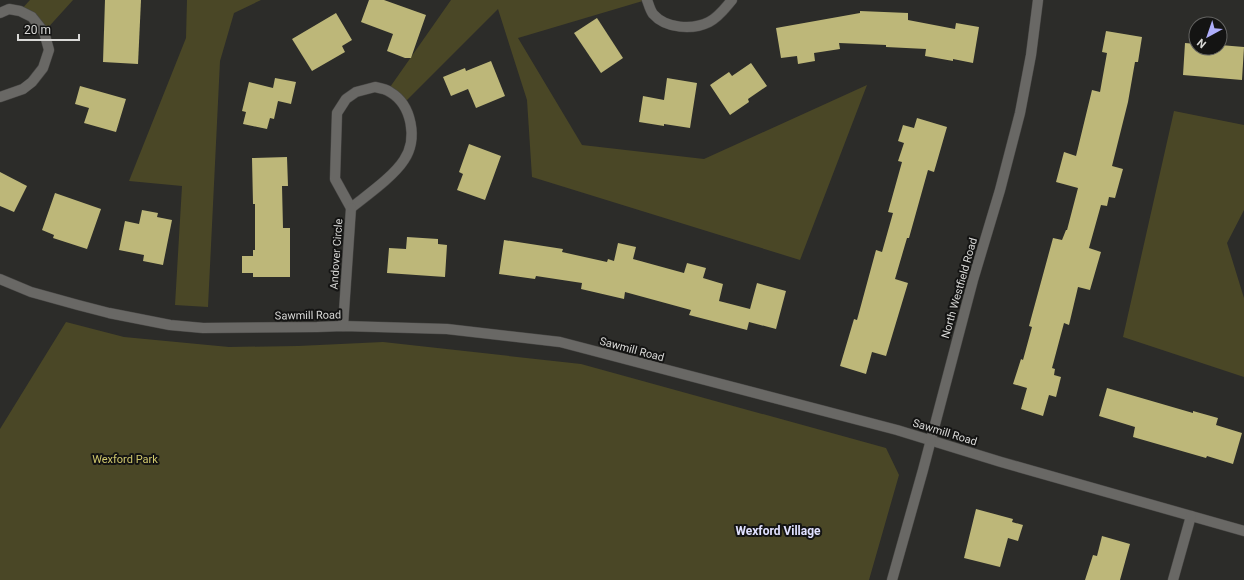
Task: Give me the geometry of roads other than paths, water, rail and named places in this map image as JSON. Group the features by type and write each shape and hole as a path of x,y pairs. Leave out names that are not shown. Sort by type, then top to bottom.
{"street":[{"path":"647,0 652,13 658,18 670,26 683,27 696,26 709,22 719,15 732,0"},
{"name":"North Westfield Road","path":"892,580 1020,113 1031,55 1038,0"},
{"path":"0,13 9,10 20,11 32,17 44,32 49,50 43,68 32,82 22,89 0,97"},
{"name":"Andover Circle","path":"343,326 351,208 340,190 335,178 337,113 346,99 356,92 375,87 388,90 394,94 409,114 412,133 408,151 404,160 394,171 351,208"},
{"name":"Sawmill Road","path":"0,279 31,292 78,305 109,313 170,325 203,328 343,326 447,329 560,342 897,430 1000,462 1244,531"},
{"path":"1173,580 1191,516"}],"district":[{"name":"Wexford Village","path":"778,531"}],"park label":[{"name":"Wexford Park","path":"125,459"}]}
